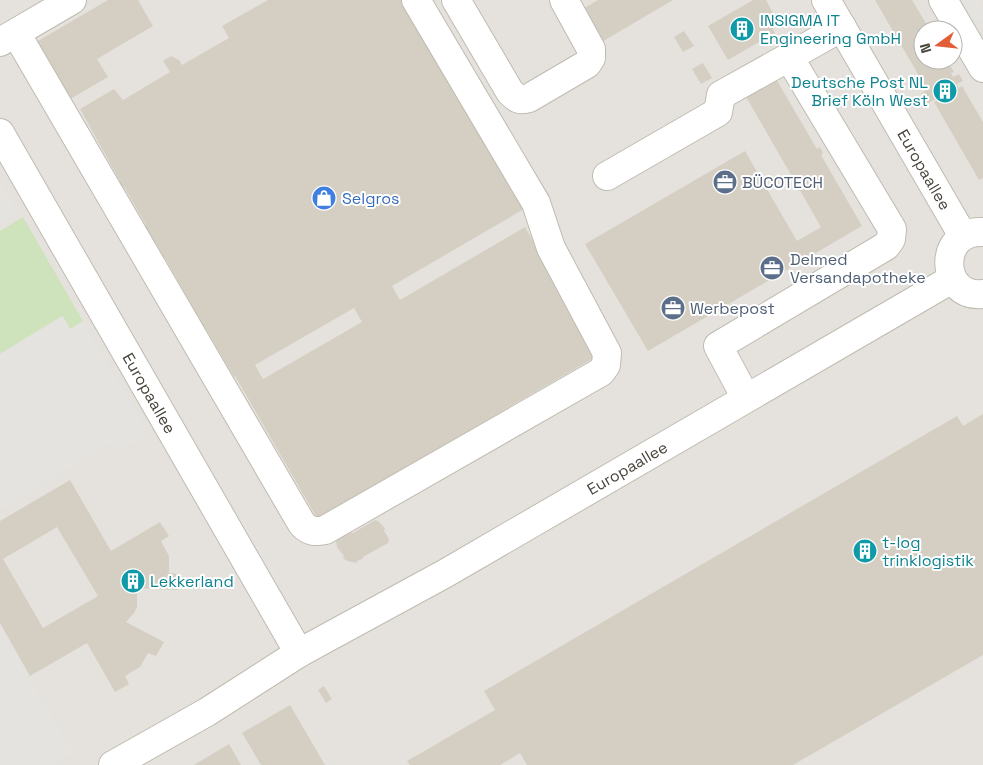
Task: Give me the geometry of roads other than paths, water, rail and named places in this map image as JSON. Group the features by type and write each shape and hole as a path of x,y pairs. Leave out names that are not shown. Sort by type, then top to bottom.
{"street":[{"path":"72,0 8,37 302,524 308,530 316,532 325,530 601,372 606,364 607,353 551,248 536,203 416,0"},
{"path":"456,0 510,92 516,98 522,100 529,98 587,64 591,58 592,49 564,0"},
{"name":"Europaallee","path":"113,765 207,712 299,653 446,573 952,279 948,267 949,256 955,243 973,234 826,0"},
{"path":"943,0 983,68"},
{"path":"607,176 718,112 721,95 842,27"},
{"path":"746,398 718,346 886,246 890,239 892,228 789,57"},
{"name":"Europaallee","path":"0,133 299,653"},
{"path":"952,279 959,287 970,293 983,294"}],"place":[{"name":"INSIGMA IT Engineering GmbH","path":"742,29"},
{"name":"Deutsche Post NL Brief Köln West","path":"945,91"},
{"name":"BÜCOTECH","path":"725,182"},
{"name":"Selgros","path":"324,198"},
{"name":"Delmed Versandapotheke","path":"772,268"},
{"name":"Werbepost","path":"673,308"},
{"name":"t-log trinklogistik","path":"865,551"},
{"name":"Lekkerland","path":"133,581"}]}
